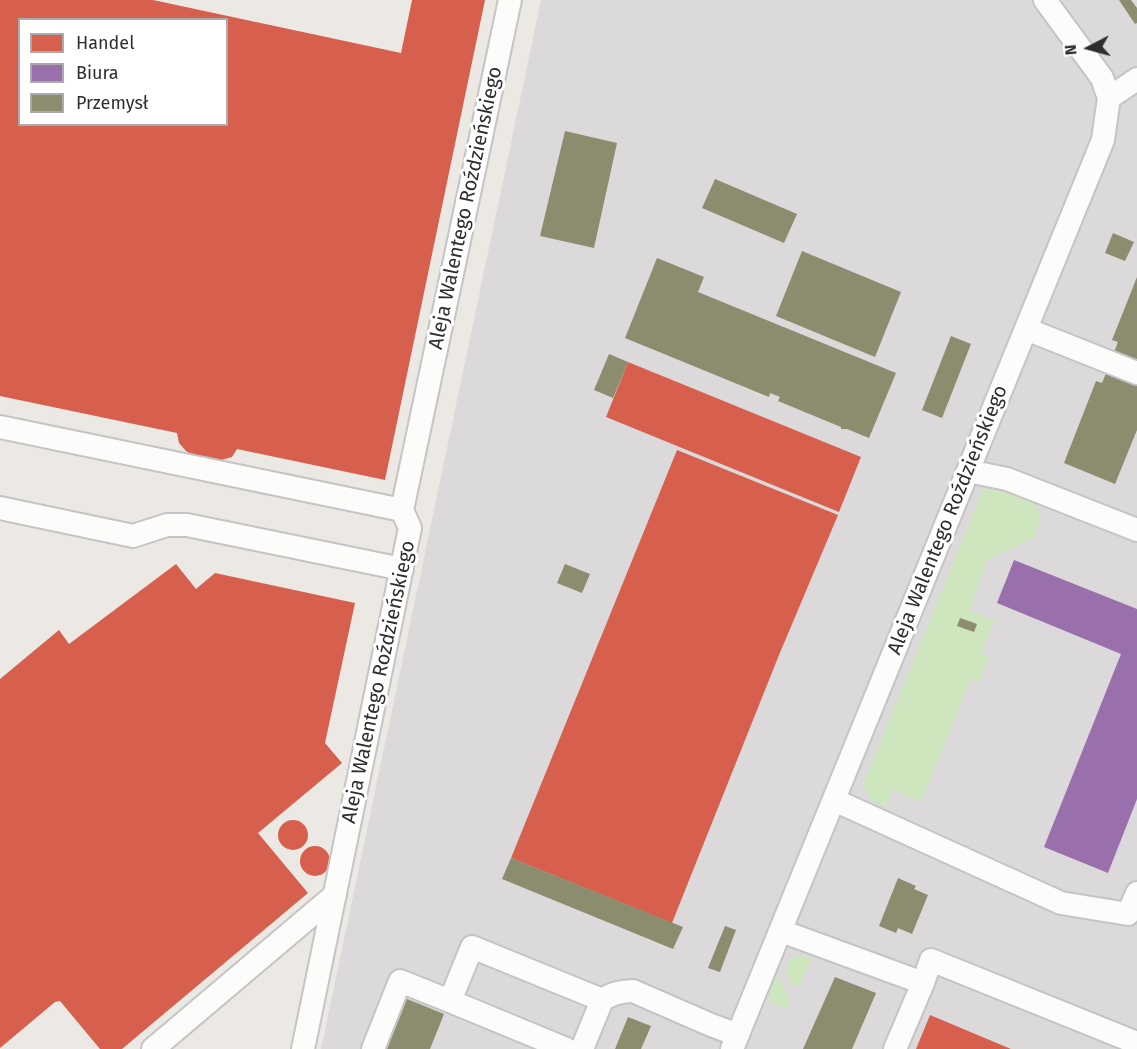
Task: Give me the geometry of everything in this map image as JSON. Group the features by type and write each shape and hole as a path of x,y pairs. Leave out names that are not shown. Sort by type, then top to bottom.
{"street":[{"name":"Aleja Walentego Roździeńskiego","path":"303,1049 410,528 402,510 510,0"},
{"path":"1045,0 1102,78 1109,98 1137,79"},
{"name":"Aleja Walentego Roździeńskiego","path":"735,1042 1103,140 1109,98"},
{"path":"1026,328 1137,373"},
{"path":"0,427 402,510"},
{"path":"968,471 1007,479 1137,530"},
{"path":"0,508 133,536 167,525 187,525 402,569"},
{"path":"834,800 1061,903 1128,914 1137,893"},
{"path":"153,1049 335,895"},
{"path":"781,931 923,983"},
{"path":"450,1001 472,947 602,1000"},
{"path":"895,1049 931,960 1137,1043"},
{"path":"373,1049 400,981 566,1049"},
{"path":"582,1049 602,1000 623,991 633,991 711,1025 735,1042"}],"shaded area":[{"path":"541,0 1137,0 1137,1049 321,1049"}],"green space":[{"path":"983,489 1002,489 1035,502 1041,517 1033,538 987,560 969,611 995,620 981,653 989,657 979,682 971,679 921,802 893,790 886,807 870,799 863,785"},
{"path":"797,956 812,958 799,987 791,984 786,972 790,959"},
{"path":"777,974 790,1000 788,1008 771,1003 769,996"}],"building: Handel":[{"path":"0,0 153,0 401,53 412,0 485,0 385,480 237,449 232,457 218,461 197,458 179,443 177,433 0,396"},
{"path":"628,362 861,457 839,512 606,417"},
{"path":"677,450 838,515 779,655 672,923 511,858"},
{"path":"176,564 196,589 215,573 355,603 325,743 342,763 258,833 308,893 122,1049 100,1049 60,1001 55,1002 0,1048 0,679 59,630 69,644"},
{"path":"293,820 304,824 308,835 304,846 293,850 282,846 278,835 282,824"},
{"path":"315,846 326,850 330,861 326,872 315,876 304,872 300,861 304,850"},
{"path":"930,1015 1011,1049 916,1049"}],"building: Biura":[{"path":"1014,560 1137,609 1137,799 1108,873 1044,847 1121,654 997,603"}],"building: Przemysł":[{"path":"1119,0 1131,0 1137,8 1137,23 1135,24"},
{"path":"565,131 617,143 594,248 540,236"},
{"path":"715,179 797,214 784,243 702,208"},
{"path":"1113,233 1134,242 1125,261 1105,253"},
{"path":"802,251 901,292 875,357 776,316"},
{"path":"657,258 704,277 698,292 896,373 869,438 847,429 841,429 841,427 778,401 780,397 770,393 769,397 625,338"},
{"path":"1137,277 1137,430 1115,484 1064,463 1096,381 1102,383 1107,371 1118,342 1112,340"},
{"path":"951,336 971,344 942,418 922,410"},
{"path":"609,354 628,362 613,398 594,390"},
{"path":"565,564 590,574 582,593 557,583"},
{"path":"960,618 977,624 974,632 957,626"},
{"path":"511,858 683,927 673,949 502,879"},
{"path":"898,878 916,886 914,889 928,895 912,934 898,928 896,933 879,926"},
{"path":"725,926 736,930 720,972 708,968"},
{"path":"835,977 876,993 852,1049 803,1049"},
{"path":"407,999 444,1014 430,1049 387,1049"},
{"path":"628,1017 651,1026 641,1049 615,1049"}]}
